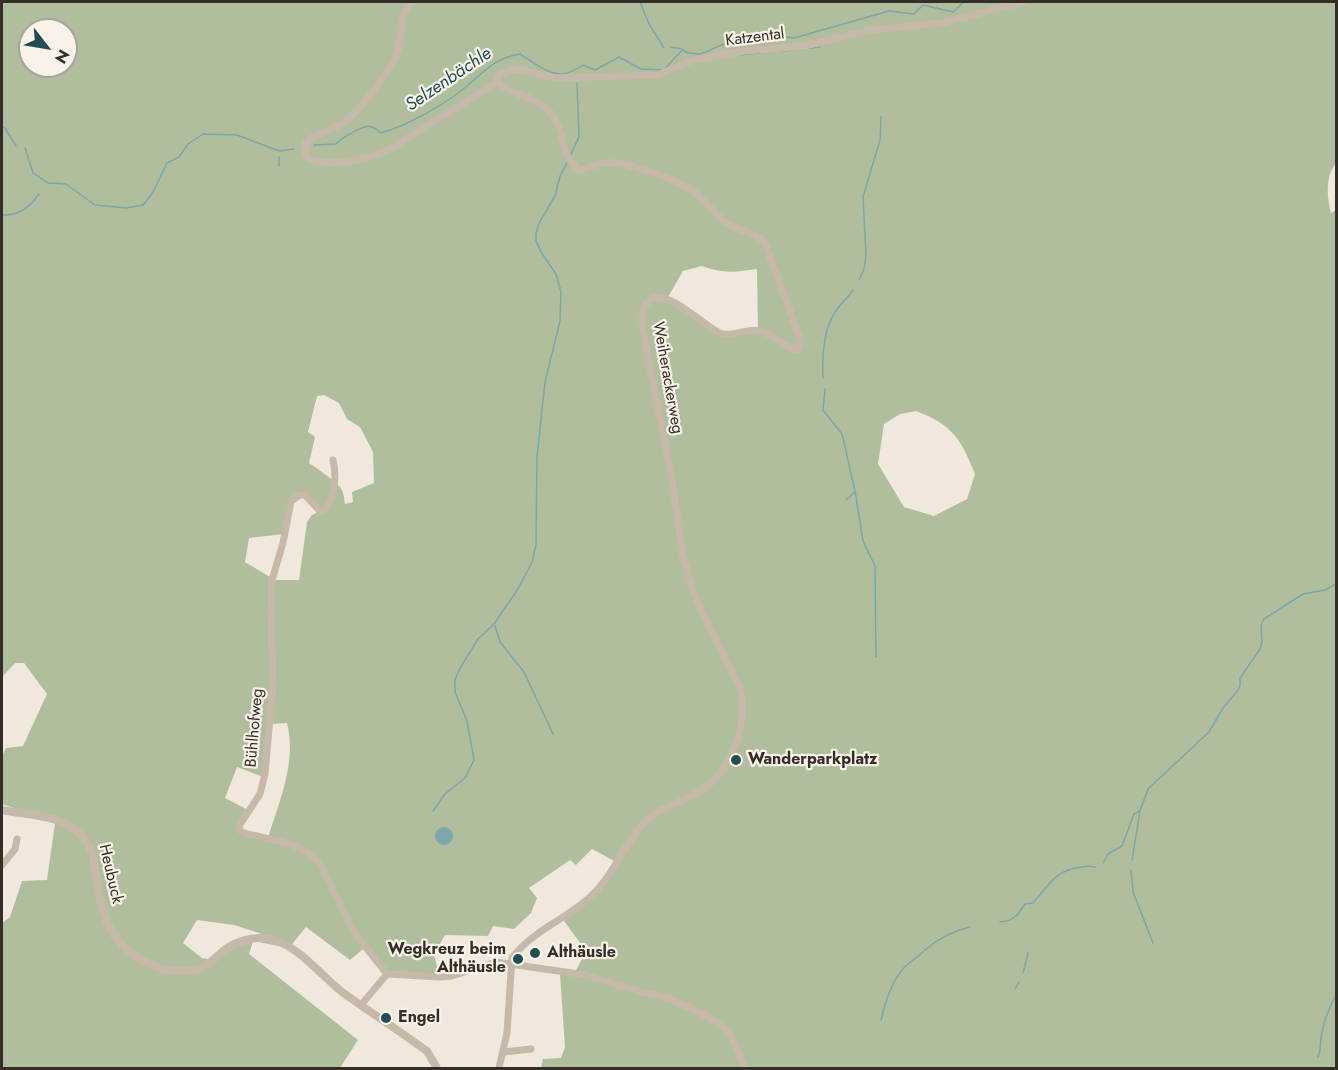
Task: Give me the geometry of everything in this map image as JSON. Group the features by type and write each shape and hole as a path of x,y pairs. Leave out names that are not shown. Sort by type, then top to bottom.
{"street":[{"path":"412,2 403,11 401,41 389,69 357,111 344,123 308,141 304,146 307,157 312,161 327,163 378,154 497,82"},
{"name":"Katzental","path":"497,82 498,76 510,70 555,78 658,75 693,60 744,51 805,46 871,30 942,23 1023,2"},
{"name":"Weiherackerweg","path":"497,82 505,89 545,106 560,128 567,158 580,170 610,162 655,173 695,192 713,211 732,226 759,237 765,242 801,342 798,350 794,350 773,336 758,330 750,329 731,335 723,333 687,309 660,298 647,303 643,309 641,320 672,480 683,556 699,605 739,685 743,699 742,723 730,757 707,787 658,812 646,821 631,838 590,898 537,933 517,951 510,964"},
{"name":"Bühlhofweg","path":"333,460 336,477 329,504 323,511 319,510 305,495 300,495 291,501 289,508 283,543 272,580 273,684 265,774 260,794 239,826 244,832 303,848 318,861 356,935 387,974"},
{"name":"Heubuck","path":"2,810 70,824 82,833 93,853 105,918 112,936 145,963 164,970 185,972 202,968 226,949 247,939 261,937 275,940 292,949 361,1005"},
{"path":"2,865 15,849 17,839"},
{"path":"437,1068 422,1047 361,1005 387,974 439,977 496,962 586,975 688,1005 722,1026 731,1035 746,1068"},
{"path":"499,1068 504,1052 508,1022 510,964"},
{"path":"504,1052 531,1049"}],"green space":[{"path":"2,2 1336,2 1336,163 1330,174 1328,187 1331,213 1336,210 1336,1068 541,1068 543,1059 561,1058 565,1047 560,974 574,974 586,951 564,921 576,907 590,898 616,862 592,849 576,865 570,860 529,888 537,898 531,913 514,929 493,926 488,936 445,935 434,955 439,974 388,971 363,949 350,960 306,927 289,948 253,941 249,954 358,1040 340,1068 2,1068 2,923 10,917 22,881 47,880 56,816 20,810 2,804 2,756 6,748 23,746 47,694 24,663 15,663 2,677","holes":["702,266 730,272 757,269 758,330 722,333 668,297 683,271","324,395 339,403 347,419 360,427 373,452 374,483 352,492 353,502 345,504 340,487 309,463 315,437 308,432 317,396","916,411 929,416 947,428 960,442 975,474 967,499 934,516 904,507 878,464 884,424 900,414","302,496 318,512 312,515 307,522 299,580 275,580 245,562 249,538 284,534 294,501","287,723 290,752 285,782 268,838 240,829 248,810 225,798 237,767 266,778 271,724","197,920 234,925 262,934 226,949 213,960 202,958 183,943"]}],"water":[{"path":"444,827 450,830 453,836 450,842 444,845 438,842 435,836 438,830"}],"waterway":[{"path":"640,2 649,24 664,48"},
{"name":"Selzenbächle","path":"314,145 336,144 358,129 372,127 381,133 401,126 444,102 495,63 510,56 520,54 544,69 560,74 569,73 583,65 595,70 619,57 641,69 664,70 683,50 688,53 701,54 726,43 755,43 775,35 794,38 889,11 914,14 923,5 953,12 964,2"},
{"path":"671,47 682,49"},
{"path":"783,51 820,47"},
{"path":"740,55 760,53"},
{"path":"571,154 579,137 577,83"},
{"path":"859,280 864,269 866,255 863,197 880,140 881,117"},
{"name":"Selzenbächle","path":"2,126 16,146"},
{"name":"Selzenbächle","path":"25,148 33,173 48,183 66,184 95,205 126,208 143,205 152,194 167,163 179,157 188,144 203,134 237,135 279,151 294,149"},
{"path":"279,157 279,166"},
{"path":"433,811 445,794 465,778 474,760 467,721 455,692 455,680 478,639 494,624 518,589 532,562 536,545 537,457 545,382 560,321 561,292 556,274 536,241 536,233 539,223 555,196 560,176 568,161"},
{"path":"2,215 23,210 39,194"},
{"path":"823,378 823,353 828,327 835,312 853,290"},
{"path":"825,389 823,410 842,434 863,541 875,566 876,657"},
{"path":"846,500 855,492"},
{"path":"1103,863 1108,854 1122,846 1134,814 1140,811 1148,789 1209,732 1223,708 1238,690 1240,678 1260,649 1261,625 1264,619 1303,594 1325,590 1336,584"},
{"path":"495,626 500,642 524,672 553,734"},
{"path":"1132,860 1140,811"},
{"path":"1000,922 1012,919 1025,904 1033,903 1061,873 1075,868 1095,867"},
{"path":"1131,870 1133,892 1153,943"},
{"path":"881,1020 892,987 906,966 941,939 970,927"},
{"path":"1023,973 1028,953"},
{"path":"1015,989 1019,982"},
{"path":"1318,1057 1323,1026 1336,995"}],"place":[{"name":"Wanderparkplatz","path":"736,760"},
{"name":"Althäusle","path":"535,953"},
{"name":"Wegkreuz beim Althäusle","path":"518,959"},
{"name":"Engel","path":"386,1018"}]}
